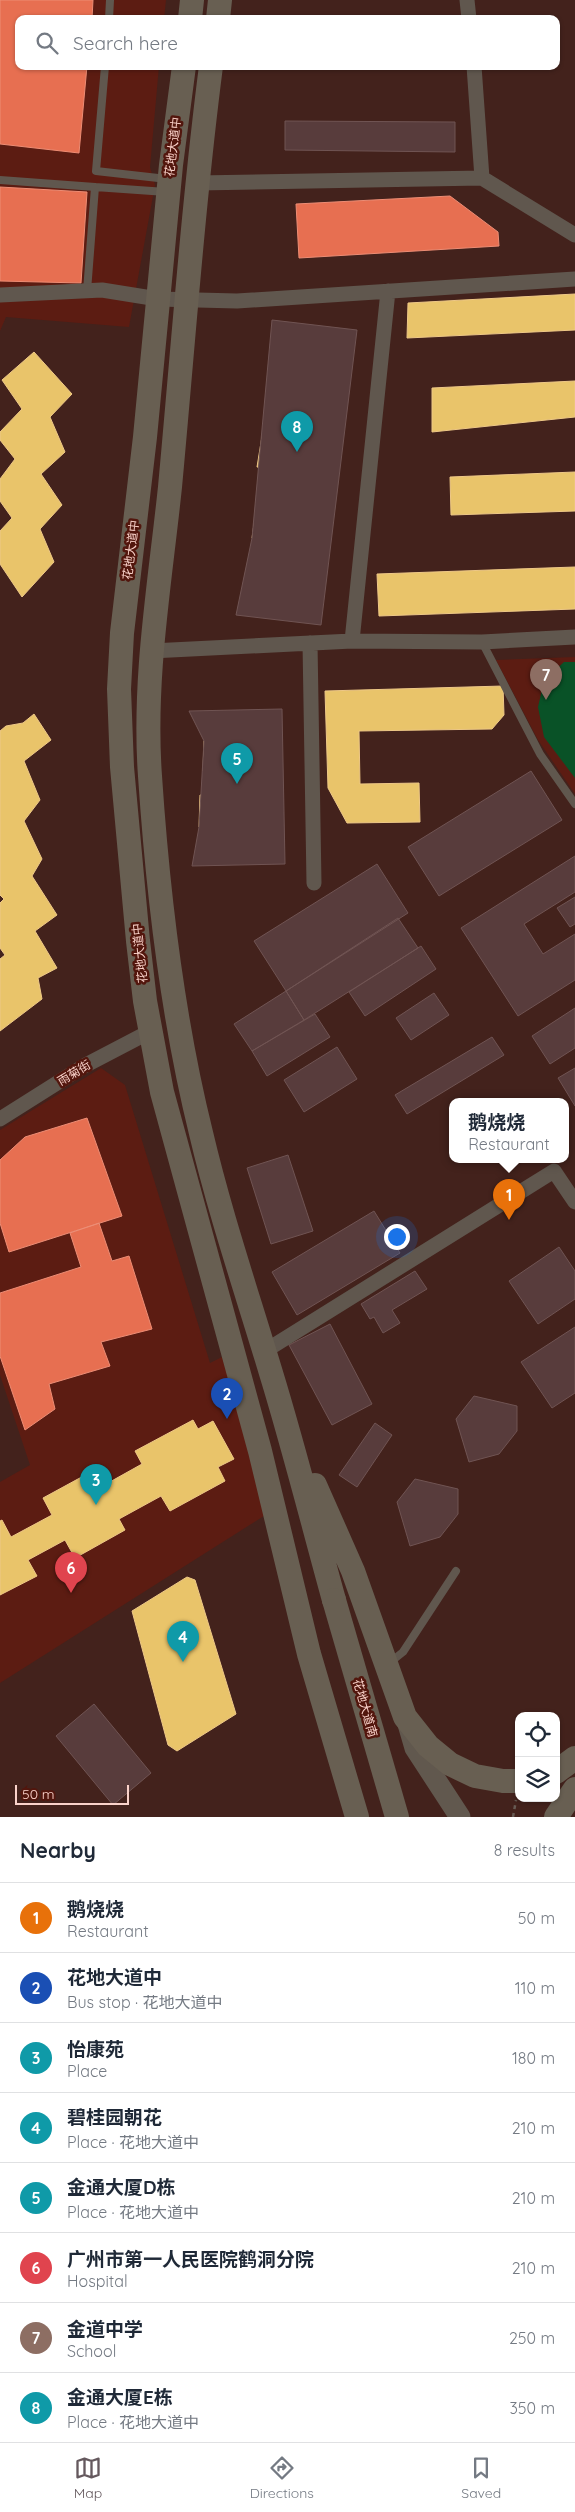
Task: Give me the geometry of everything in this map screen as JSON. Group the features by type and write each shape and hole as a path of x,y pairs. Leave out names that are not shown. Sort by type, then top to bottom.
{"main road":[{"path":"190,15 192,0"},
{"path":"218,15 220,0"},
{"name":"花地大道中","path":"183,70 168,186 144,437 122,633 120,689 122,767 138,941 162,1092 260,1451 309,1654 357,1817"},
{"path":"211,70 151,651 148,741 150,776 165,937 174,997 201,1134 282,1410 353,1571 406,1717 428,1746 450,1764 475,1776 515,1781"},
{"name":"花地大道南","path":"282,1410 334,1600 397,1817"},
{"path":"560,1769 575,1758"},
{"path":"556,1817 575,1789"}],"street":[{"path":"467,0 469,15"},
{"path":"474,70 482,178"},
{"path":"198,183 482,178 575,235"},
{"path":"0,295 102,290 158,299 237,301 575,279"},
{"path":"352,641 388,291"},
{"path":"151,651 352,641 482,642 575,637"},
{"path":"310,643 314,883"},
{"name":"雨菊街","path":"0,1119 84,1066 151,1031"},
{"path":"264,1351 554,1171 575,1202"},
{"path":"406,1717 415,1748 460,1817"},
{"path":"341,1762 366,1817"}],"lane":[{"path":"108,15 110,0"},
{"path":"105,70 96,171 168,186"},
{"path":"0,180 95,187 168,186"},
{"path":"87,291 95,187"},
{"path":"482,642 540,754 575,804"},
{"path":"387,1665 403,1652 456,1571"}],"shaded area":[{"path":"0,0 166,0 164,15 15,15 15,70 159,70 150,167 155,185 129,327 6,317 0,331"},
{"path":"575,657 575,794 538,740 496,660"},
{"path":"101,1068 125,1085 210,1363 222,1357 267,1514 0,1683 0,1482 30,1465 0,1375 0,1130"}],"green space":[{"path":"564,662 575,662 575,778 544,737 538,707 544,681"}],"building: Homes":[{"path":"575,294 575,330 407,338 408,303"},
{"path":"302,342 338,347 336,363 350,365 343,412 320,409 317,434 336,437 329,485 306,482 302,507 327,510 321,556 300,553 297,575 267,570 271,541 252,538 258,496 275,498 279,470 257,467 264,424 291,428 294,405 273,402 280,355 299,358"},
{"path":"34,352 72,394 50,417 65,452 41,474 62,505 40,529 54,562 22,597 0,564 0,531 12,518 0,501 0,479 15,459 0,440 0,432 22,409 2,380"},
{"path":"575,381 575,417 432,432 432,388"},
{"path":"575,472 575,511 451,515 450,477"},
{"path":"575,567 575,609 379,616 377,574"},
{"path":"503,686 504,715 492,729 359,731 360,784 419,783 420,822 347,823 328,788 325,691"},
{"path":"34,714 51,740 24,761 40,800 24,821 42,859 32,876 57,915 35,931 57,968 38,978 42,999 0,1031 0,959 5,955 0,948 0,903 4,899 0,895 0,731 6,726 23,723"},
{"path":"222,721 252,721 252,741 274,741 273,774 251,774 251,797 275,797 275,828 252,828 252,852 216,851 216,828 199,827 200,795 223,795 223,771 203,771 204,741 221,741"},
{"path":"193,1420 198,1429 213,1421 234,1459 218,1467 225,1481 170,1511 161,1496 119,1519 125,1530 75,1558 65,1540 28,1560 37,1576 0,1595 0,1521 2,1520 11,1537 52,1515 43,1498 100,1467 108,1483 142,1464 135,1451"},
{"path":"187,1577 195,1580 236,1714 177,1751 168,1745 132,1611"}],"building: Shops":[{"path":"0,0 93,0 92,15 15,15 15,70 87,70 79,153 0,144"},
{"path":"0,187 87,192 81,283 0,281"},
{"path":"450,196 498,232 499,246 299,258 296,204"},
{"path":"87,1118 122,1216 9,1252 0,1223 0,1160 25,1137"},
{"path":"99,1223 112,1261 129,1256 152,1329 101,1342 110,1366 49,1384 55,1409 25,1430 0,1356 0,1293 81,1267 70,1233"}],"building: Other":[{"path":"285,121 455,122 455,152 285,150"},
{"path":"272,320 357,330 321,625 236,615 252,538"},
{"path":"282,709 285,864 192,866 199,827 204,741 189,711"},
{"path":"531,771 562,820 439,896 408,847"},
{"path":"575,856 575,892 524,924 543,954 575,934 575,980 518,1016 461,928"},
{"path":"377,864 408,913 286,991 254,941"},
{"path":"575,897 575,924 570,927 557,908"},
{"path":"398,918 418,948 304,1020 286,991"},
{"path":"421,946 436,969 365,1016 349,992"},
{"path":"286,991 304,1020 252,1051 234,1024"},
{"path":"434,993 449,1015 411,1040 396,1018"},
{"path":"575,1008 575,1048 550,1064 532,1036"},
{"path":"315,1014 330,1037 267,1076 252,1051"},
{"path":"492,1037 504,1055 407,1114 395,1095"},
{"path":"337,1047 357,1079 304,1112 284,1080"},
{"path":"575,1068 575,1106 558,1078"},
{"path":"288,1155 313,1231 271,1244 247,1168"},
{"path":"374,1211 400,1253 297,1315 272,1272"},
{"path":"559,1247 575,1271 575,1299 538,1324 509,1281"},
{"path":"415,1271 427,1289 392,1310 400,1323 383,1333 374,1317 370,1319 361,1304"},
{"path":"330,1324 372,1404 332,1425 289,1345"},
{"path":"575,1327 575,1393 552,1408 521,1362"},
{"path":"474,1396 517,1406 517,1431 499,1454 469,1462 456,1419"},
{"path":"375,1423 392,1435 357,1487 339,1475"},
{"path":"415,1479 458,1489 458,1514 440,1537 410,1546 397,1502"},
{"path":"94,1704 151,1773 113,1805 56,1736"}],"place":[{"name":"金通大厦E栋","path":"297,452"},
{"name":"金道中学","path":"546,700"},
{"name":"金通大厦D栋","path":"237,784"},
{"name":"鹅烧烧","path":"509,1220"},
{"name":"花地大道中","path":"227,1419"},
{"name":"怡康苑","path":"96,1505"},
{"name":"广州市第一人民医院鹤洞分院","path":"71,1593"},
{"name":"碧桂园朝花","path":"183,1662"}]}
